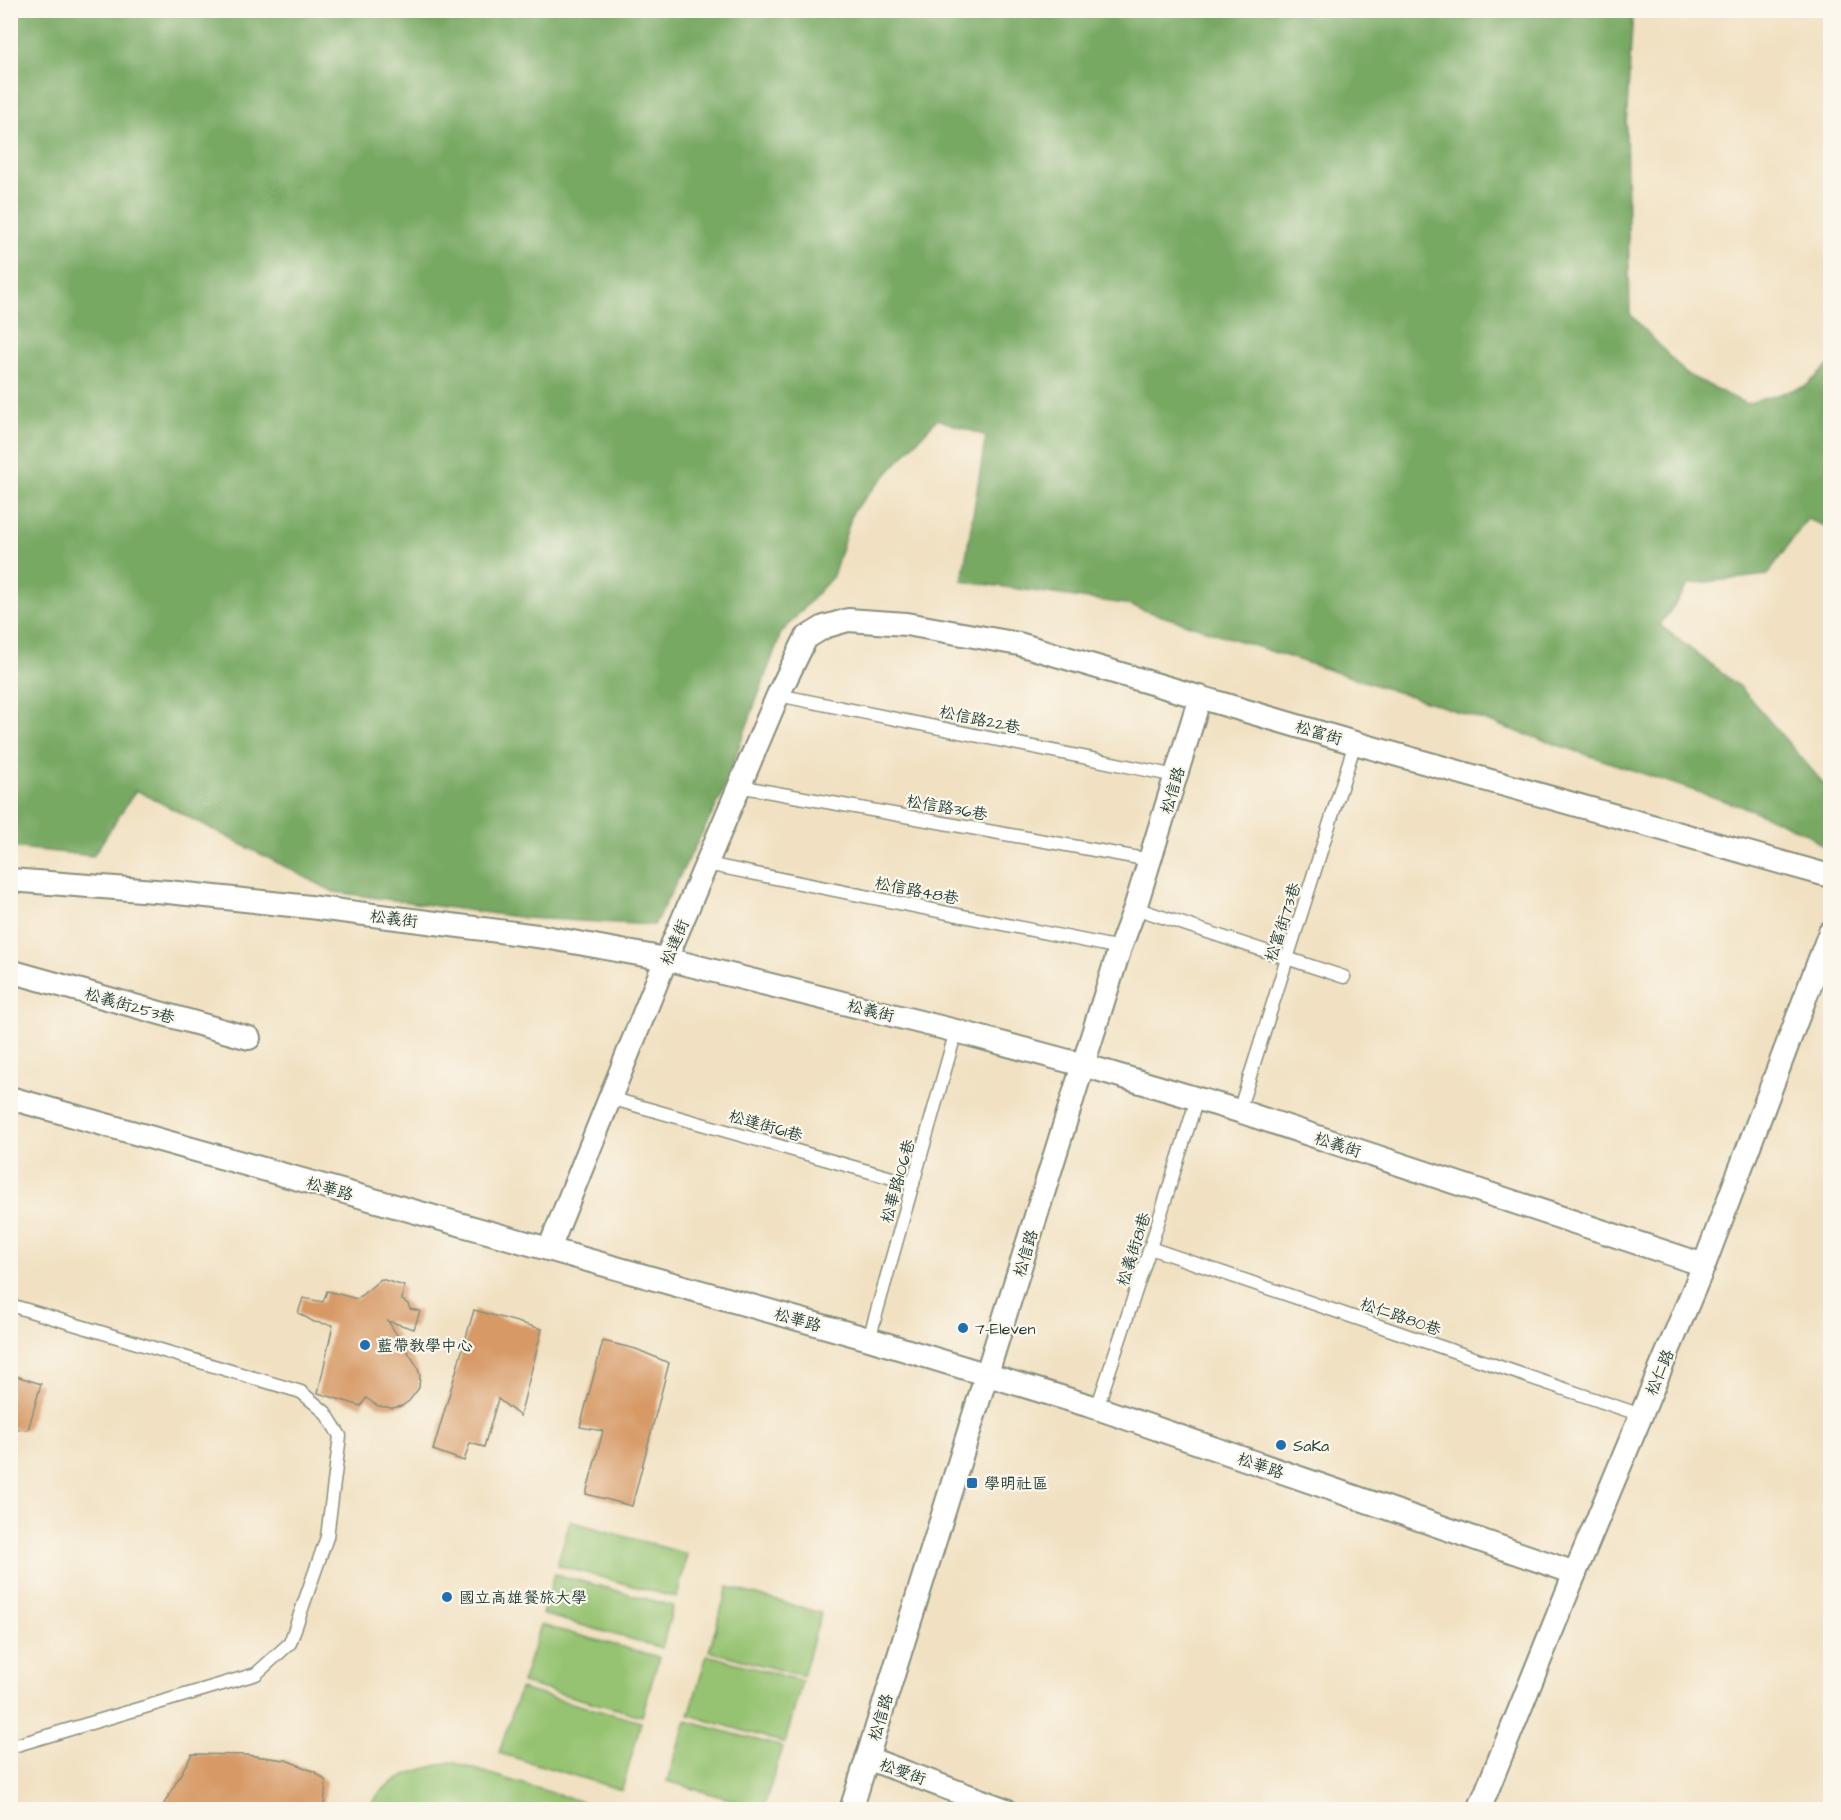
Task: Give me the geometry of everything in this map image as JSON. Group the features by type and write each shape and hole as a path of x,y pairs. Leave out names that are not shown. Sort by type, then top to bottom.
{"street":[{"name":"松富街","path":"806,638 824,627 848,620 906,624 1019,644 1356,743 1830,876"},
{"name":"松達街","path":"549,1249 738,786 806,638"},
{"name":"松信路","path":"851,1809 1200,697"},
{"name":"松義街","path":"10,880 168,892 310,907 545,937 666,959 1083,1065 1239,1111 1704,1265"},
{"name":"松仁路","path":"1479,1809 1704,1265 1830,932"},
{"name":"松義街253巷","path":"10,971 249,1038"},
{"name":"松華路","path":"10,1098 869,1339 1098,1408 1575,1573"},
{"name":"松愛街","path":"867,1758 1006,1809"}],"lane":[{"name":"松信路22巷","path":"778,695 1176,776"},
{"name":"松富街73巷","path":"1239,1111 1356,743"},
{"name":"松信路36巷","path":"738,786 1150,860"},
{"name":"松信路48巷","path":"707,864 1120,948"},
{"path":"1135,908 1344,977"},
{"name":"松華路106巷","path":"869,1339 956,1031"},
{"name":"松達街61巷","path":"610,1098 913,1184"},
{"name":"松義街81巷","path":"1098,1408 1197,1099"},
{"name":"松仁路80巷","path":"1150,1248 1641,1415"},
{"path":"10,1305 301,1392 325,1412 340,1436 327,1537 290,1642 256,1674 10,1747"}],"green space":[{"path":"11,10 1633,11 1626,127 1630,314 1686,374 1746,404 1806,386 1830,364 1830,528 1807,519 1767,575 1689,584 1660,625 1741,688 1830,791 1830,852 1806,833 1752,810 1125,604 962,581 986,436 937,419 853,511 833,576 781,633 720,799 654,925 525,918 334,892 136,790 93,856 11,847"},
{"path":"570,1521 687,1554 677,1598 557,1565"},
{"path":"555,1574 673,1606 662,1648 542,1614"},
{"path":"728,1587 821,1613 803,1676 709,1651"},
{"path":"541,1625 659,1657 642,1716 522,1683"},
{"path":"707,1655 802,1681 785,1743 689,1715"},
{"path":"520,1689 641,1722 622,1790 499,1753"},
{"path":"686,1721 783,1747 763,1809 667,1781"},
{"path":"451,1762 605,1809 368,1809 375,1798 393,1782 426,1768"}],"building":[{"name":"藍帶教學中心","path":"381,1279 404,1286 402,1300 408,1304 410,1309 420,1311 414,1329 388,1321 417,1366 420,1375 419,1388 409,1401 402,1406 392,1408 378,1406 366,1398 361,1406 318,1393 333,1325 314,1322 298,1313 303,1298 323,1302 327,1291 357,1299"},
{"path":"474,1310 542,1329 520,1416 498,1399 484,1447 470,1443 464,1461 433,1450"},
{"path":"603,1341 636,1349 669,1363 632,1506 586,1494 603,1431 580,1427"},
{"path":"10,1374 41,1384 28,1430 10,1428"},
{"path":"192,1754 246,1755 286,1760 315,1772 326,1781 324,1809 161,1809"}],"place":[{"name":"7-Eleven","path":"963,1328"},
{"name":"藍帶教學中心","path":"365,1345"},
{"name":"SaKa","path":"1281,1445"},
{"name":"學明社區","path":"972,1483"},
{"name":"國立高雄餐旅大學","path":"447,1597"}]}
